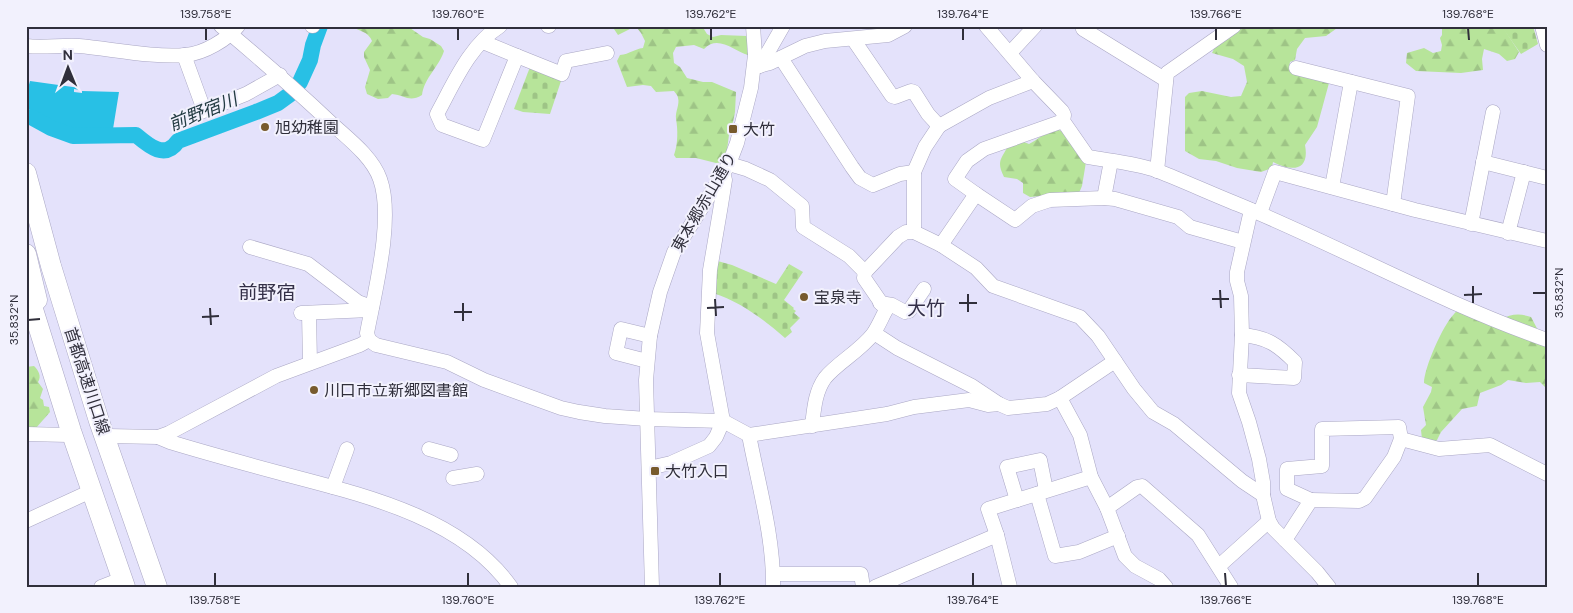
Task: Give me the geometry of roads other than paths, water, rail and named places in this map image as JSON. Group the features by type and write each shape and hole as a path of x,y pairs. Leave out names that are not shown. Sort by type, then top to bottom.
{"highway":[{"name":"首都高速川口線","path":"26,173 51,266 98,421 158,587"},
{"path":"26,209 42,274 73,372 148,587"},
{"path":"26,254 40,309 51,368"},
{"name":"首都高速川口線","path":"26,287 71,431 122,583"}],"street":[{"path":"500,26 491,32 468,59 437,114 442,125 483,140 517,56"},
{"name":"東本郷赤山通り","path":"652,587 647,419 647,361 650,336 660,292 674,252 726,168 737,143 757,66 753,26"},
{"path":"757,66 783,26"},
{"path":"757,66 781,58 805,46 825,41 888,35 905,26"},
{"path":"986,26 1033,81 1062,111 1064,115 1063,121 1088,158 1157,171 1255,212 1417,288 1513,329 1547,340"},
{"path":"1010,53 1035,26"},
{"path":"1082,26 1083,29 1166,80"},
{"path":"1157,171 1167,74 1234,26"},
{"path":"1542,26 1547,45"},
{"path":"26,46 44,48 64,45 145,54 184,55 195,53 230,29 365,155 380,178 385,228 368,333 369,340 376,345 447,362 484,380 562,408 606,416 723,421 750,435 887,414 914,407 969,400 988,405 999,404"},
{"path":"853,39 892,96 895,97 911,91 914,92 928,114 939,126"},
{"path":"483,42 562,74 566,61 607,53"},
{"path":"184,55 204,110"},
{"path":"781,58 860,178 873,185 900,174 914,172"},
{"path":"1296,68 1408,96 1393,204"},
{"path":"186,118 246,94 280,76"},
{"path":"914,232 914,172 925,147 939,126 989,98 1033,81"},
{"path":"1332,187 1351,82"},
{"path":"1471,224 1493,112"},
{"path":"1063,121 984,149 967,161 955,179 1015,220 1032,206 1050,200 1115,199 1178,217 1190,227 1243,242"},
{"path":"1104,198 1111,161"},
{"path":"1483,162 1547,178"},
{"path":"649,468 671,462 709,446 716,437 723,421 707,333 710,270 723,197 726,168 746,169 770,180 802,206 803,228 849,256 865,272"},
{"path":"1329,587 1269,521 1263,495 1259,459 1250,422 1239,393 1242,296 1237,281 1237,272 1243,242 1255,212 1275,172 1471,224 1547,241"},
{"path":"1508,233 1524,172"},
{"path":"941,245 976,194"},
{"path":"812,426 817,394 826,378 874,333 886,310 880,304 864,278 865,272 898,237 906,232 914,232 941,245 976,268 993,286 1080,317 1098,336 1153,412 1174,424 1242,481 1263,495"},
{"path":"250,247 308,264 358,302 372,308"},
{"path":"880,304 892,305 905,312 909,311 924,289"},
{"path":"310,363 305,313 372,308"},
{"path":"647,361 616,353 621,329 650,336"},
{"path":"874,333 897,348 972,386 1008,408 1047,404 1060,398 1115,361"},
{"path":"1239,375 1294,378 1295,362 1283,350 1264,338 1242,335"},
{"path":"108,436 158,437 170,433 257,385 369,340"},
{"path":"1060,398 1080,435 1091,477 1107,508 1125,556 1135,566 1159,579 1166,587"},
{"path":"1399,427 1401,439 1394,457 1365,498 1360,501 1311,500 1287,489 1286,469 1322,466 1322,429 1399,427"},
{"path":"26,434 68,435"},
{"path":"750,435 773,580 861,574 864,587"},
{"path":"158,437 333,488 392,507 438,525 470,547 498,570 511,587"},
{"path":"1401,439 1440,449 1490,445 1547,474"},
{"path":"333,488 347,449"},
{"path":"429,449 451,455"},
{"path":"1017,500 1007,467 1040,460 1042,492 1055,556 1080,552 1118,536"},
{"path":"453,478 477,474"},
{"path":"1010,587 988,509 1091,477"},
{"path":"1107,508 1137,487 1142,486 1198,535 1231,587"},
{"path":"26,521 89,492"},
{"path":"1285,540 1311,500"},
{"path":"1219,566 1269,521"},
{"path":"875,587 997,536"},
{"path":"101,587 122,583"}],"water":[{"path":"30,81 80,88 80,90 74,89 74,92 82,93 82,91 119,92 113,129 85,130 69,128 29,109 26,96"}],"waterway":[{"name":"前野宿川","path":"31,117 51,128 73,136 136,135 152,147 168,150 178,141 278,103 289,95 300,82 310,60 320,26"}],"place":[{"name":"旭幼稚園","path":"265,127"},
{"name":"大竹","path":"733,129"},
{"name":"宝泉寺","path":"804,297"},
{"name":"川口市立新郷図書館","path":"314,390"},
{"name":"大竹入口","path":"655,471"}],"district":[{"name":"前野宿","path":"267,292"},
{"name":"大竹","path":"926,308"}]}
